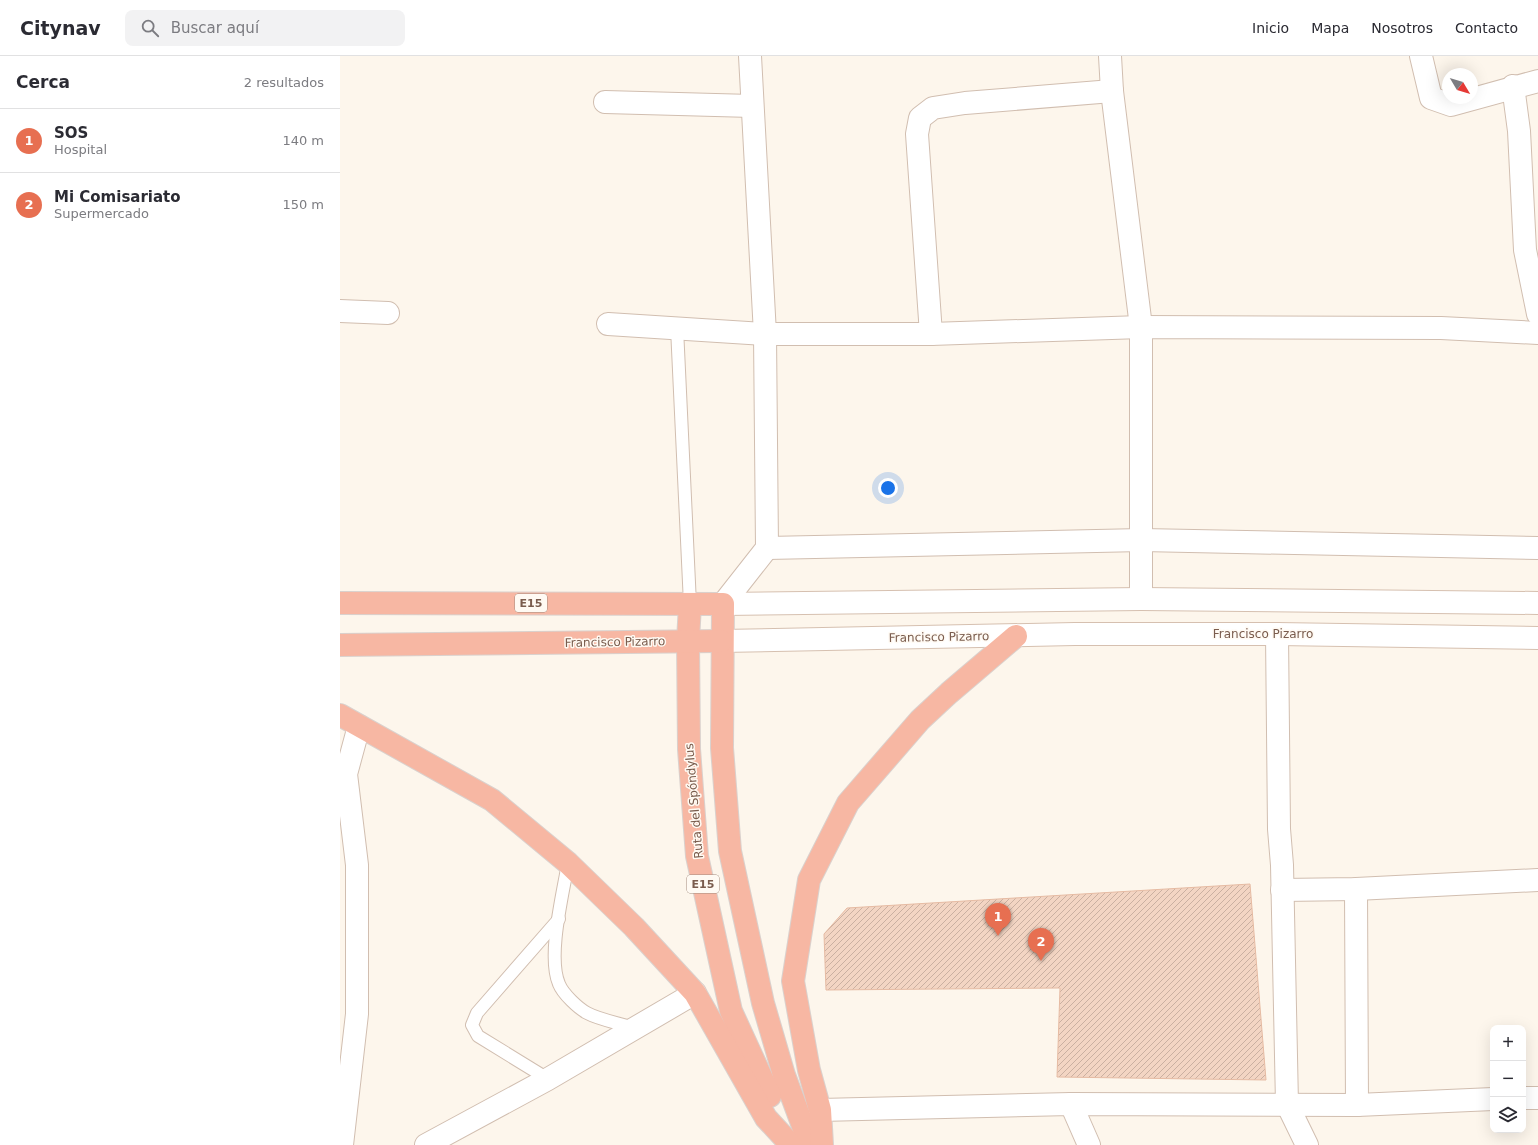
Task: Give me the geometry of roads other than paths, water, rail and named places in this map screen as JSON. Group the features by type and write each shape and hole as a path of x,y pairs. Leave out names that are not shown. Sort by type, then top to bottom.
{"highway":[{"name":"E15","path":"340,603 723,604 722,748 730,851 763,1003 784,1075 810,1145"},
{"name":"Ruta del Spóndylus","path":"690,604 688,641 689,750 697,856 730,1011 774,1105 800,1145"},
{"path":"822,1145 820,1110 809,1070 793,980 809,880 848,803 920,720 949,693 1016,636"},
{"name":"Francisco Pizarro","path":"340,645 722,641"},
{"path":"340,715 492,800 568,862 634,927 695,993 766,1118 790,1145"}],"street":[{"path":"723,604 768,548 765,334 750,56"},
{"path":"1110,56 1112,91 1141,328 1141,599"},
{"path":"1421,56 1431,98 1451,105 1538,80"},
{"path":"1513,86 1529,157 1525,250 1534,277 1538,314"},
{"path":"931,334 917,134 920,118 933,108 965,103 1112,91"},
{"path":"605,102 752,106"},
{"path":"340,311 388,313"},
{"path":"608,324 765,334 931,334 1141,328 1442,328 1538,333"},
{"path":"768,548 1142,540 1538,548"},
{"path":"723,604 1141,599 1538,603"},
{"path":"1277,634 1279,829 1282,890 1287,1104 1307,1145"},
{"name":"Francisco Pizarro","path":"722,641 1016,636 1277,634 1538,638"},
{"path":"342,1145 357,1014 356,865 346,774 359,726"},
{"path":"1282,890 1356,889 1538,880"},
{"path":"1356,889 1357,1105"},
{"path":"426,1145 548,1079 695,993"},
{"path":"1526,1098 1538,1098"},
{"path":"820,1110 1071,1104 1357,1105 1490,1099"},
{"path":"1071,1104 1089,1145"}],"lane":[{"path":"678,328 690,604"},
{"path":"568,862 556,937 555,967 559,985 571,999 587,1012 634,1028"},
{"path":"548,1079 478,1036 472,1025 477,1013 559,919"}],"place":[{"name":"SOS","path":"998,936"},
{"name":"Mi Comisariato","path":"1041,961"}]}
